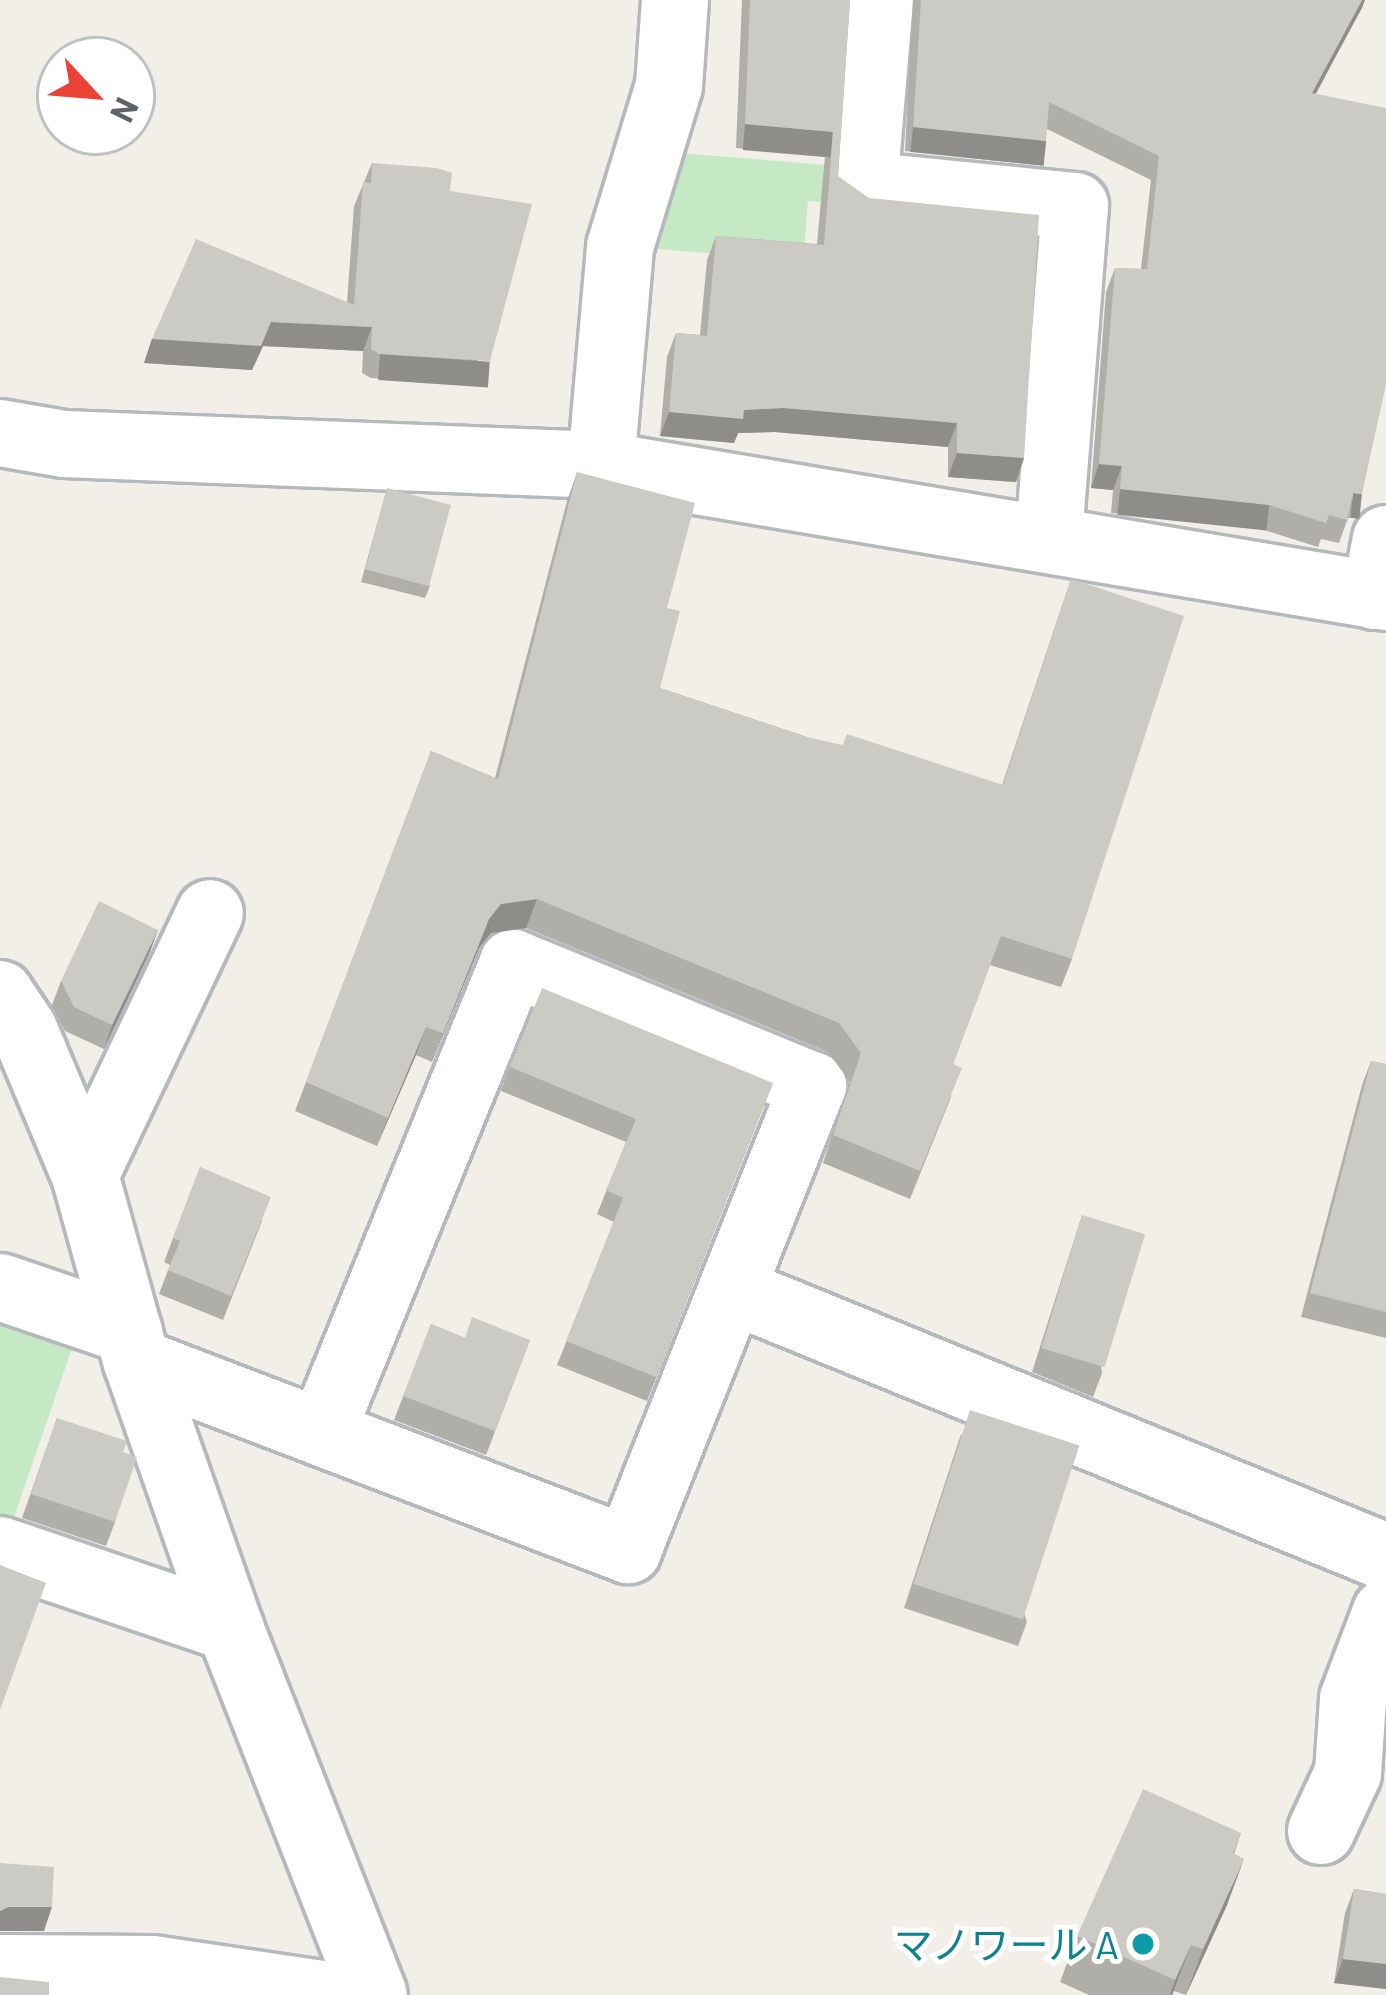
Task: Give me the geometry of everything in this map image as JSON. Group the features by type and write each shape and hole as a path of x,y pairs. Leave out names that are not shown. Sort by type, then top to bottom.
{"street":[{"path":"601,465 620,247 669,86 675,0"},
{"path":"880,0 864,185 1075,206 1049,539"},
{"path":"0,433 64,444 601,465 1049,539 1382,578"},
{"path":"85,1175 210,913"},
{"path":"0,1286 322,1429 628,1550 813,1086 513,963 322,1429"},
{"path":"0,994 24,1030 85,1175 133,1347 230,1628 374,1995"},
{"path":"734,1291 1386,1557"},
{"path":"0,1550 230,1628"},
{"path":"1322,1831 1348,1773 1369,1701 1386,1612"},
{"path":"0,1968 152,1969 328,1995"}],"green space":[{"path":"679,153 840,166 836,203 808,201 803,261 646,248"},
{"path":"0,1324 72,1348 10,1529 0,1525"}],"building":[{"path":"750,0 850,0 838,176 869,198 1039,215 1024,458 957,453 957,423 784,408 744,410 743,419 669,412 676,333 707,336 716,236 824,245 833,132 745,124"},
{"path":"921,0 1362,0 1312,93 1386,108 1386,384 1362,494 1353,493 1347,520 1329,515 1326,523 1269,505 1120,489 1122,466 1099,464 1115,268 1147,269 1159,156 1049,102 1046,141 913,127"},
{"path":"372,163 437,168 452,173 450,191 532,204 490,361 380,354 371,349 372,327 271,322 261,346 152,339 196,239 354,305 363,182 371,183"},
{"path":"577,472 695,503 667,608 680,611 660,688 810,738 843,745 847,734 1003,785 1071,579 1184,616 1072,959 1001,936 953,1064 962,1068 920,1171 833,1135 861,1053 839,1023 537,899 501,904 489,919 443,1033 426,1027 388,1118 306,1082 431,751 498,779"},
{"path":"387,488 451,505 429,586 365,569"},
{"path":"99,901 158,930 112,1025 74,1007 61,981"},
{"path":"542,988 773,1083 656,1377 566,1341 623,1198 606,1190 636,1119 510,1067"},
{"path":"1371,1061 1386,1064 1386,1312 1310,1293"},
{"path":"200,1167 271,1197 231,1296 168,1270 180,1241 173,1238"},
{"path":"1082,1215 1145,1234 1104,1367 1041,1348"},
{"path":"472,1317 530,1340 495,1431 403,1396 431,1324 465,1338"},
{"path":"970,1410 1079,1446 1023,1620 913,1584"},
{"path":"57,1418 127,1441 123,1452 137,1457 115,1522 31,1494"},
{"path":"0,1565 46,1583 0,1710"},
{"name":"マノワール A","path":"1143,1789 1241,1833 1233,1853 1244,1859 1203,1949 1191,1945 1175,1980 1077,1936"},
{"path":"0,1863 54,1867 52,1907 0,1911"},
{"path":"1354,1889 1386,1894 1386,1964 1343,1959"},
{"path":"0,1977 49,1982 49,1995 0,1995"}],"place":[{"name":"マノワール A","path":"1143,1944"}]}
